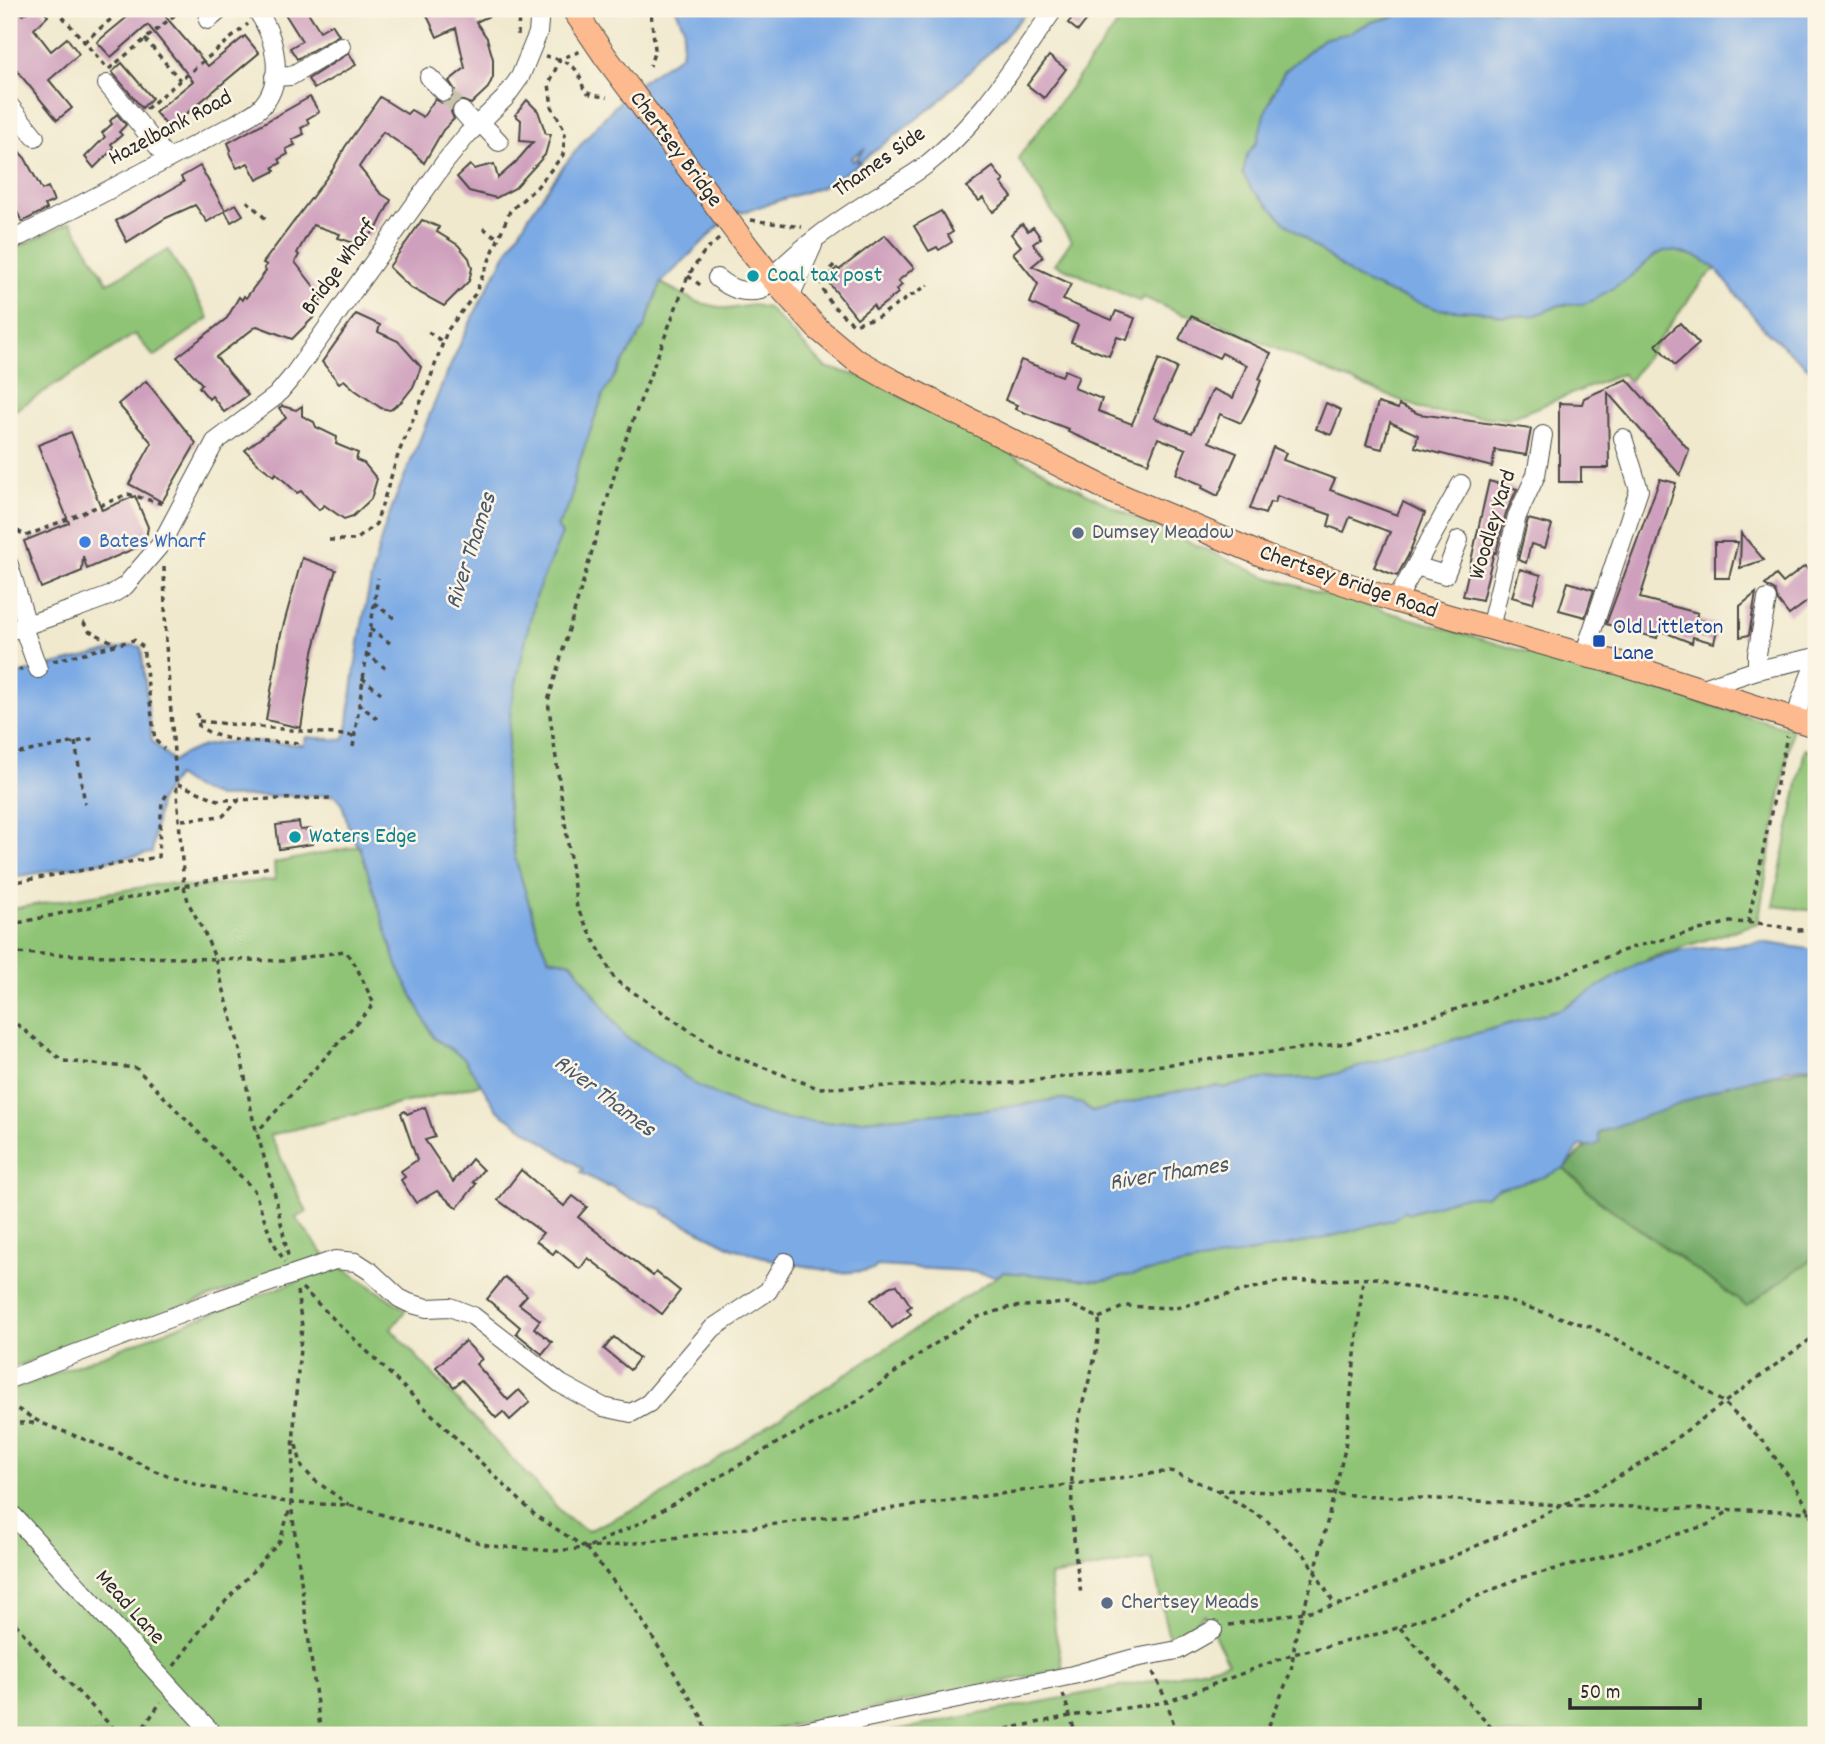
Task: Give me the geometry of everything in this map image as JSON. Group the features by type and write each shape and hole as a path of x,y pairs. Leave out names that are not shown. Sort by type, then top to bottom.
{"main road":[{"name":"Chertsey Bridge","path":"573,9 596,52 746,245"},
{"name":"Chertsey Bridge Road","path":"746,245 793,303 817,328 854,359 1117,494 1267,557 1396,601 1619,663 1806,722"}],"street":[{"name":"Bridge Wharf","path":"20,628 109,596 125,586 161,544 215,442 276,396 445,162 505,98 520,77 538,33 540,9"},
{"name":"Thames Side","path":"717,278 734,289 753,292 761,290 812,234 926,165 960,134 995,95 1054,9"},
{"name":"Hazelbank Road","path":"9,242 260,109 272,92 276,50 253,16"},
{"path":"274,77 291,76 341,46"},
{"path":"429,77 444,92"},
{"path":"107,84 168,159"},
{"path":"9,105 35,136"},
{"path":"462,111 499,142"},
{"path":"793,303 793,290 812,234"},
{"name":"Woodley Yard","path":"1490,628 1517,516 1536,475 1543,435"},
{"path":"1584,655 1639,490 1623,438"},
{"path":"1396,601 1461,484"},
{"path":"1416,566 1445,575 1459,540"},
{"path":"9,565 20,628 38,667"},
{"path":"1757,670 1757,654 1767,599"},
{"path":"1700,689 1757,670 1816,658"},
{"path":"1806,722 1801,699 1816,658"},
{"path":"9,1379 209,1303 334,1260 356,1262 399,1298 427,1308 450,1307 473,1316 561,1384 603,1407 631,1413 649,1403 713,1328 768,1291 785,1262"},
{"name":"Mead Lane","path":"9,1511 214,1735"},
{"path":"785,1735 1061,1678 1178,1650 1213,1630"}],"path":[{"path":"56,9 109,69 182,9"},
{"path":"84,42 123,9"},
{"path":"518,36 519,9"},
{"path":"644,9 650,13 655,49 650,66"},
{"path":"142,112 253,16"},
{"path":"145,39 180,81"},
{"path":"560,59 596,52"},
{"path":"545,56 560,59 576,69 582,89 593,95 607,97"},
{"path":"329,540 356,540 376,524 399,452 428,385 447,331 475,294 510,211 537,187 563,155 565,131 552,107 549,84 560,59"},
{"path":"247,201 267,220"},
{"path":"745,219 812,234"},
{"path":"483,228 499,239"},
{"path":"722,236 704,252 688,276 622,449 548,701 577,908 615,980 720,1051 818,1088 1013,1083 1347,1043 1534,985 1630,948 1730,922 1798,930 1816,929"},
{"path":"834,264 821,279 822,286 829,298 854,324 878,317 928,285"},
{"path":"428,332 443,342"},
{"path":"9,526 26,536 128,494 178,509"},
{"path":"161,544 184,887 189,904 215,958 239,1046 292,1275"},
{"path":"353,747 378,578"},
{"path":"374,603 394,618"},
{"path":"74,609 89,631 118,645"},
{"path":"370,629 390,643"},
{"path":"9,673 134,640 143,647 155,740 164,749"},
{"path":"366,653 385,668"},
{"path":"362,678 381,693"},
{"path":"358,704 377,719"},
{"path":"197,713 199,726 225,739 302,743"},
{"path":"199,721 353,736"},
{"path":"9,755 97,738"},
{"path":"75,742 85,804"},
{"path":"1748,923 1785,744"},
{"path":"178,783 218,800 334,798"},
{"path":"9,883 158,857 162,802 169,791"},
{"path":"181,820 223,816 239,800"},
{"path":"9,925 269,867"},
{"path":"9,953 283,961 345,951 356,966 374,1004 257,1132"},
{"path":"9,1018 63,1061 136,1068 254,1190 272,1240 292,1275"},
{"path":"586,1548 644,1521 776,1443 856,1402 924,1351 975,1318 1011,1307 1067,1303 1099,1318 1125,1306 1176,1308 1277,1282 1379,1278 1409,1287 1501,1299 1591,1327 1672,1367 1724,1403 1764,1442 1814,1513 1816,1523"},
{"path":"1265,1735 1291,1671 1302,1612 1315,1572 1345,1449 1363,1279"},
{"path":"321,1735 292,1503 302,1326 295,1282 536,1516 586,1548 632,1604 701,1716 707,1735"},
{"path":"1081,1594 1074,1542 1072,1483 1078,1423 1099,1335 1099,1318"},
{"path":"1213,1630 1243,1621 1352,1601 1563,1506 1645,1461 1816,1335"},
{"path":"9,1404 41,1423 113,1450 155,1471 201,1486 292,1503 349,1505 492,1546 554,1551 634,1543 1171,1471 1216,1490 1266,1520 1306,1557 1335,1605"},
{"path":"9,1423 41,1423"},
{"path":"294,1440 302,1467 313,1479 349,1505"},
{"path":"1216,1490 1563,1506 1814,1513"},
{"path":"138,1735 170,1689 170,1675 175,1663 205,1624 280,1541 292,1503"},
{"path":"976,1735 1070,1716 1167,1702 1293,1654 1400,1628 1519,1578 1650,1544 1707,1525 1730,1511"},
{"path":"9,1616 40,1653 120,1735"},
{"path":"1400,1628 1498,1735"},
{"path":"1149,1655 1147,1661 1167,1702 1177,1735"},
{"path":"1061,1678 1058,1677 1076,1735"},
{"path":"9,1723 14,1735"}],"green space":[{"path":"1129,9 1405,9 1396,16 1323,39 1285,71 1272,95 1257,142 1247,155 1356,278 1437,309 1490,312 1502,316 1536,315 1560,305 1583,304 1626,280 1664,251 1698,257 1716,269 1703,280 1629,381 1622,374 1508,419 1430,412 1331,373 1205,317 1183,315 1143,297 1141,302 1055,264 1071,241 1018,158"},
{"path":"71,222 108,283 168,250 209,318 154,357 135,334 9,414 9,251"},
{"path":"661,283 697,302 728,309 753,305 768,308 825,367 863,377 1123,512 1264,576 1792,729 1758,923 1649,958 1561,1009 1321,1078 1263,1079 1224,1088 1218,1086 1186,1089 1092,1112 1082,1104 1060,1099 986,1110 825,1123 785,1119 746,1109 694,1084 624,1036 572,962 549,959 538,933 515,858 505,784 511,705 535,597 562,534 557,527 571,501 575,474 603,395 644,328"},
{"path":"1805,749 1816,753 1816,911 1773,906"},
{"path":"360,846 397,965 434,1038 464,1058 482,1084 270,1135 307,1212 296,1218 325,1256 9,1369 9,909 167,883 191,887 275,880 274,863"},
{"path":"1816,1066 1816,1256 1747,1306 1597,1199 1564,1168 1602,1131 1727,1085"},
{"path":"1564,1168 1597,1199 1746,1306 1816,1256 1816,1735 871,1735 1175,1676 1228,1662 1204,1614 1170,1644 1152,1559 1050,1576 1055,1630 1063,1669 746,1735 9,1735 9,1391 339,1265 406,1310 391,1329 567,1518 588,1531 665,1494 1004,1272 1100,1281"}],"water":[{"name":"River Thames","path":"676,9 1029,9 1001,41 936,104 860,162 857,158 865,148 851,158 853,161 856,159 859,164 821,187 740,213 739,211 721,224 661,283 644,328 603,395 575,474 571,501 557,527 562,534 535,597 511,706 505,784 515,858 538,933 549,958 571,962 624,1036 694,1084 746,1109 785,1119 825,1123 986,1110 1060,1099 1082,1104 1092,1112 1186,1089 1218,1086 1224,1088 1263,1079 1321,1078 1561,1009 1637,964 1678,951 1760,942 1816,950 1816,1065 1782,1070 1727,1085 1602,1131 1598,1134 1600,1142 1594,1146 1580,1146 1564,1168 1544,1177 1497,1189 1486,1196 1462,1197 1407,1214 1404,1210 1391,1220 1318,1240 1100,1281 1004,1272 996,1276 966,1271 877,1266 873,1270 841,1273 774,1260 733,1248 663,1213 663,1210 632,1199 580,1172 583,1169 497,1110 464,1058 434,1038 397,965 360,847 351,834 339,799 334,795 218,797 194,788 176,776 159,801 152,853 9,878 9,676 133,645 141,647 152,741 173,761 203,746 219,743 304,745 306,737 343,740 347,731 364,613 380,543 457,350 504,258 559,172 591,132 626,95 681,55 684,28"},
{"path":"1405,9 1816,9 1816,375 1763,328 1716,269 1698,257 1664,251 1594,300 1583,304 1560,305 1536,315 1502,316 1490,312 1437,309 1390,293 1356,278 1287,224 1251,188 1243,174 1247,155 1257,142 1264,115 1278,83 1285,71 1323,39 1396,16"}],"building":[{"path":"9,9 18,9 23,15 31,9 41,9 48,16 34,29 51,51 67,38 79,54 49,80 72,108 57,120 9,61"},
{"path":"137,9 159,9 208,66 245,36 259,53 169,128 155,112 193,81 148,25 111,57 97,42"},
{"path":"282,9 306,9 320,31 332,24 339,35 297,59 290,48 302,41"},
{"path":"424,9 504,9 476,22 487,38 493,59 493,77 488,88 471,104 461,100 454,103 451,112 454,119 443,130 424,163 413,152 383,132 359,167 380,193 391,200 377,228 361,245 338,238 340,234 313,225 297,253 299,255 295,262 322,297 314,317 292,339 257,326 216,357 248,395 224,412 212,396 209,399 199,387 202,384 177,357 227,318 239,297 242,300 244,296 246,298 266,271 264,268 267,265 263,263 333,169 380,97 407,114 411,110 423,117 435,99 442,103 452,100 455,90 449,81 465,68 456,28 437,37"},
{"path":"1079,9 1095,9 1078,31 1068,23"},
{"path":"349,53 356,65 314,89 308,79"},
{"path":"1049,56 1066,69 1044,98 1027,85"},
{"path":"122,63 152,98 142,108 112,72"},
{"path":"310,97 319,112 307,119 309,124 301,128 304,134 292,140 295,145 286,149 288,154 279,159 281,163 273,167 275,171 257,180 248,163 237,168 229,153 231,150 228,143"},
{"path":"527,100 538,111 546,134 551,134 545,155 515,188 496,198 469,191 457,177 470,165 474,169 494,164 498,178 533,142 520,141 521,120 515,115"},
{"path":"117,114 126,125 119,132 122,135 111,144 114,148 94,168 85,157 105,137 102,133 112,124 110,121"},
{"path":"9,141 25,158 42,190 48,187 54,201 45,205 47,209 22,222 9,195"},
{"path":"200,166 225,210 236,204 243,215 231,222 225,211 207,222 195,205 166,218 127,242 116,221 184,182 181,177"},
{"path":"993,167 1012,197 993,212 983,198 979,201 967,187"},
{"path":"941,211 953,232 948,235 952,242 939,250 937,247 929,251 914,226"},
{"path":"422,220 439,227 437,232 458,245 469,258 472,268 469,281 444,306 411,288 389,267"},
{"path":"1022,224 1028,231 1033,227 1041,238 1033,244 1043,257 1032,266 1071,284 1063,300 1112,320 1116,311 1135,318 1127,340 1117,337 1109,356 1071,342 1078,325 1030,303 1038,284 1013,253 1021,246 1011,234"},
{"path":"885,235 914,268 898,281 902,285 896,290 898,293 876,310 873,305 857,318 825,278"},
{"path":"356,314 380,325 378,332 398,341 421,367 413,387 402,401 390,410 381,408 344,380 339,383 322,362"},
{"path":"1191,316 1271,353 1259,379 1261,380 1255,396 1241,423 1220,414 1209,442 1237,453 1218,496 1202,488 1203,485 1176,474 1186,449 1158,438 1148,463 1015,409 1017,405 1005,400 1021,360 1062,376 1065,370 1079,376 1074,388 1102,399 1098,411 1132,424 1159,359 1177,368 1154,418 1192,433 1213,389 1233,398 1247,365 1222,353 1219,358 1179,339"},
{"path":"1680,323 1699,344 1675,365 1656,345"},
{"path":"1627,379 1689,450 1680,475 1608,393 1609,468 1581,468 1581,482 1559,482 1559,403 1582,404 1584,398"},
{"path":"146,381 196,443 162,502 129,484 152,443 118,404"},
{"path":"1326,403 1341,410 1331,435 1316,429"},
{"path":"1378,403 1398,409 1399,405 1419,414 1531,429 1526,455 1495,450 1492,467 1415,447 1418,435 1390,422 1382,449 1366,445"},
{"path":"282,406 296,410 302,406 302,416 314,422 316,427 337,437 336,444 358,453 356,460 364,463 377,479 371,499 353,516 344,519 324,505 319,510 301,491 297,493 276,473 274,476 257,463 245,450 286,418 279,408"},
{"name":"Bates Wharf","path":"71,432 102,510 135,496 148,527 145,544 87,569 83,556 82,571 41,588 24,541 69,523 38,445"},
{"path":"1273,447 1286,453 1283,460 1335,479 1330,490 1397,515 1403,502 1425,513 1397,576 1374,567 1390,532 1350,517 1344,532 1328,526 1331,515 1277,496 1275,503 1270,502 1265,514 1250,509"},
{"path":"1660,479 1676,483 1640,598 1698,613 1695,619 1718,625 1714,643 1693,637 1692,643 1659,630 1657,638 1606,624"},
{"path":"1489,481 1517,489 1506,513 1482,600 1463,596"},
{"path":"1528,519 1552,525 1545,548 1531,544 1526,563 1518,560"},
{"path":"1741,533 1764,560 1740,568"},
{"path":"1715,542 1738,542 1729,578 1715,578"},
{"path":"302,558 336,570 313,652 301,728 266,720 280,638"},
{"path":"1805,566 1816,580 1816,595 1789,615 1778,601 1775,591 1765,585 1776,575 1783,583"},
{"path":"1520,569 1541,575 1533,603 1512,597"},
{"path":"1568,582 1594,590 1585,617 1559,610"},
{"path":"1756,593 1749,635 1740,637 1740,606"},
{"name":"Waters Edge","path":"299,822 300,830 311,829 313,844 279,849 276,825"},
{"path":"425,1107 435,1137 425,1140 453,1182 472,1159 483,1170 473,1182 476,1184 457,1208 437,1191 416,1203 401,1180 405,1177 401,1171 417,1160 401,1113 405,1111 407,1114"},
{"path":"521,1170 564,1206 573,1196 587,1207 578,1217 653,1276 656,1272 680,1291 662,1314 588,1258 580,1269 556,1250 553,1254 536,1241 543,1233 498,1200"},
{"path":"505,1277 527,1295 519,1304 540,1320 534,1328 552,1342 542,1354 516,1333 520,1327 487,1299"},
{"path":"897,1285 911,1306 907,1309 911,1314 892,1328 871,1300 891,1286"},
{"path":"614,1337 639,1358 630,1370 604,1349"},
{"path":"465,1341 482,1359 476,1364 508,1400 519,1390 530,1402 510,1420 503,1412 496,1418 462,1380 454,1387 436,1367"}],"tunnel":[{"path":"444,92 462,111"}],"place":[{"name":"Coal tax post","path":"753,276"},
{"name":"Dumsey Meadow","path":"1078,533"},
{"name":"Bates Wharf","path":"85,542"},
{"name":"Old Littleton Lane","path":"1599,641"},
{"name":"Waters Edge","path":"295,837"},
{"name":"Chertsey Meads","path":"1107,1603"}]}
